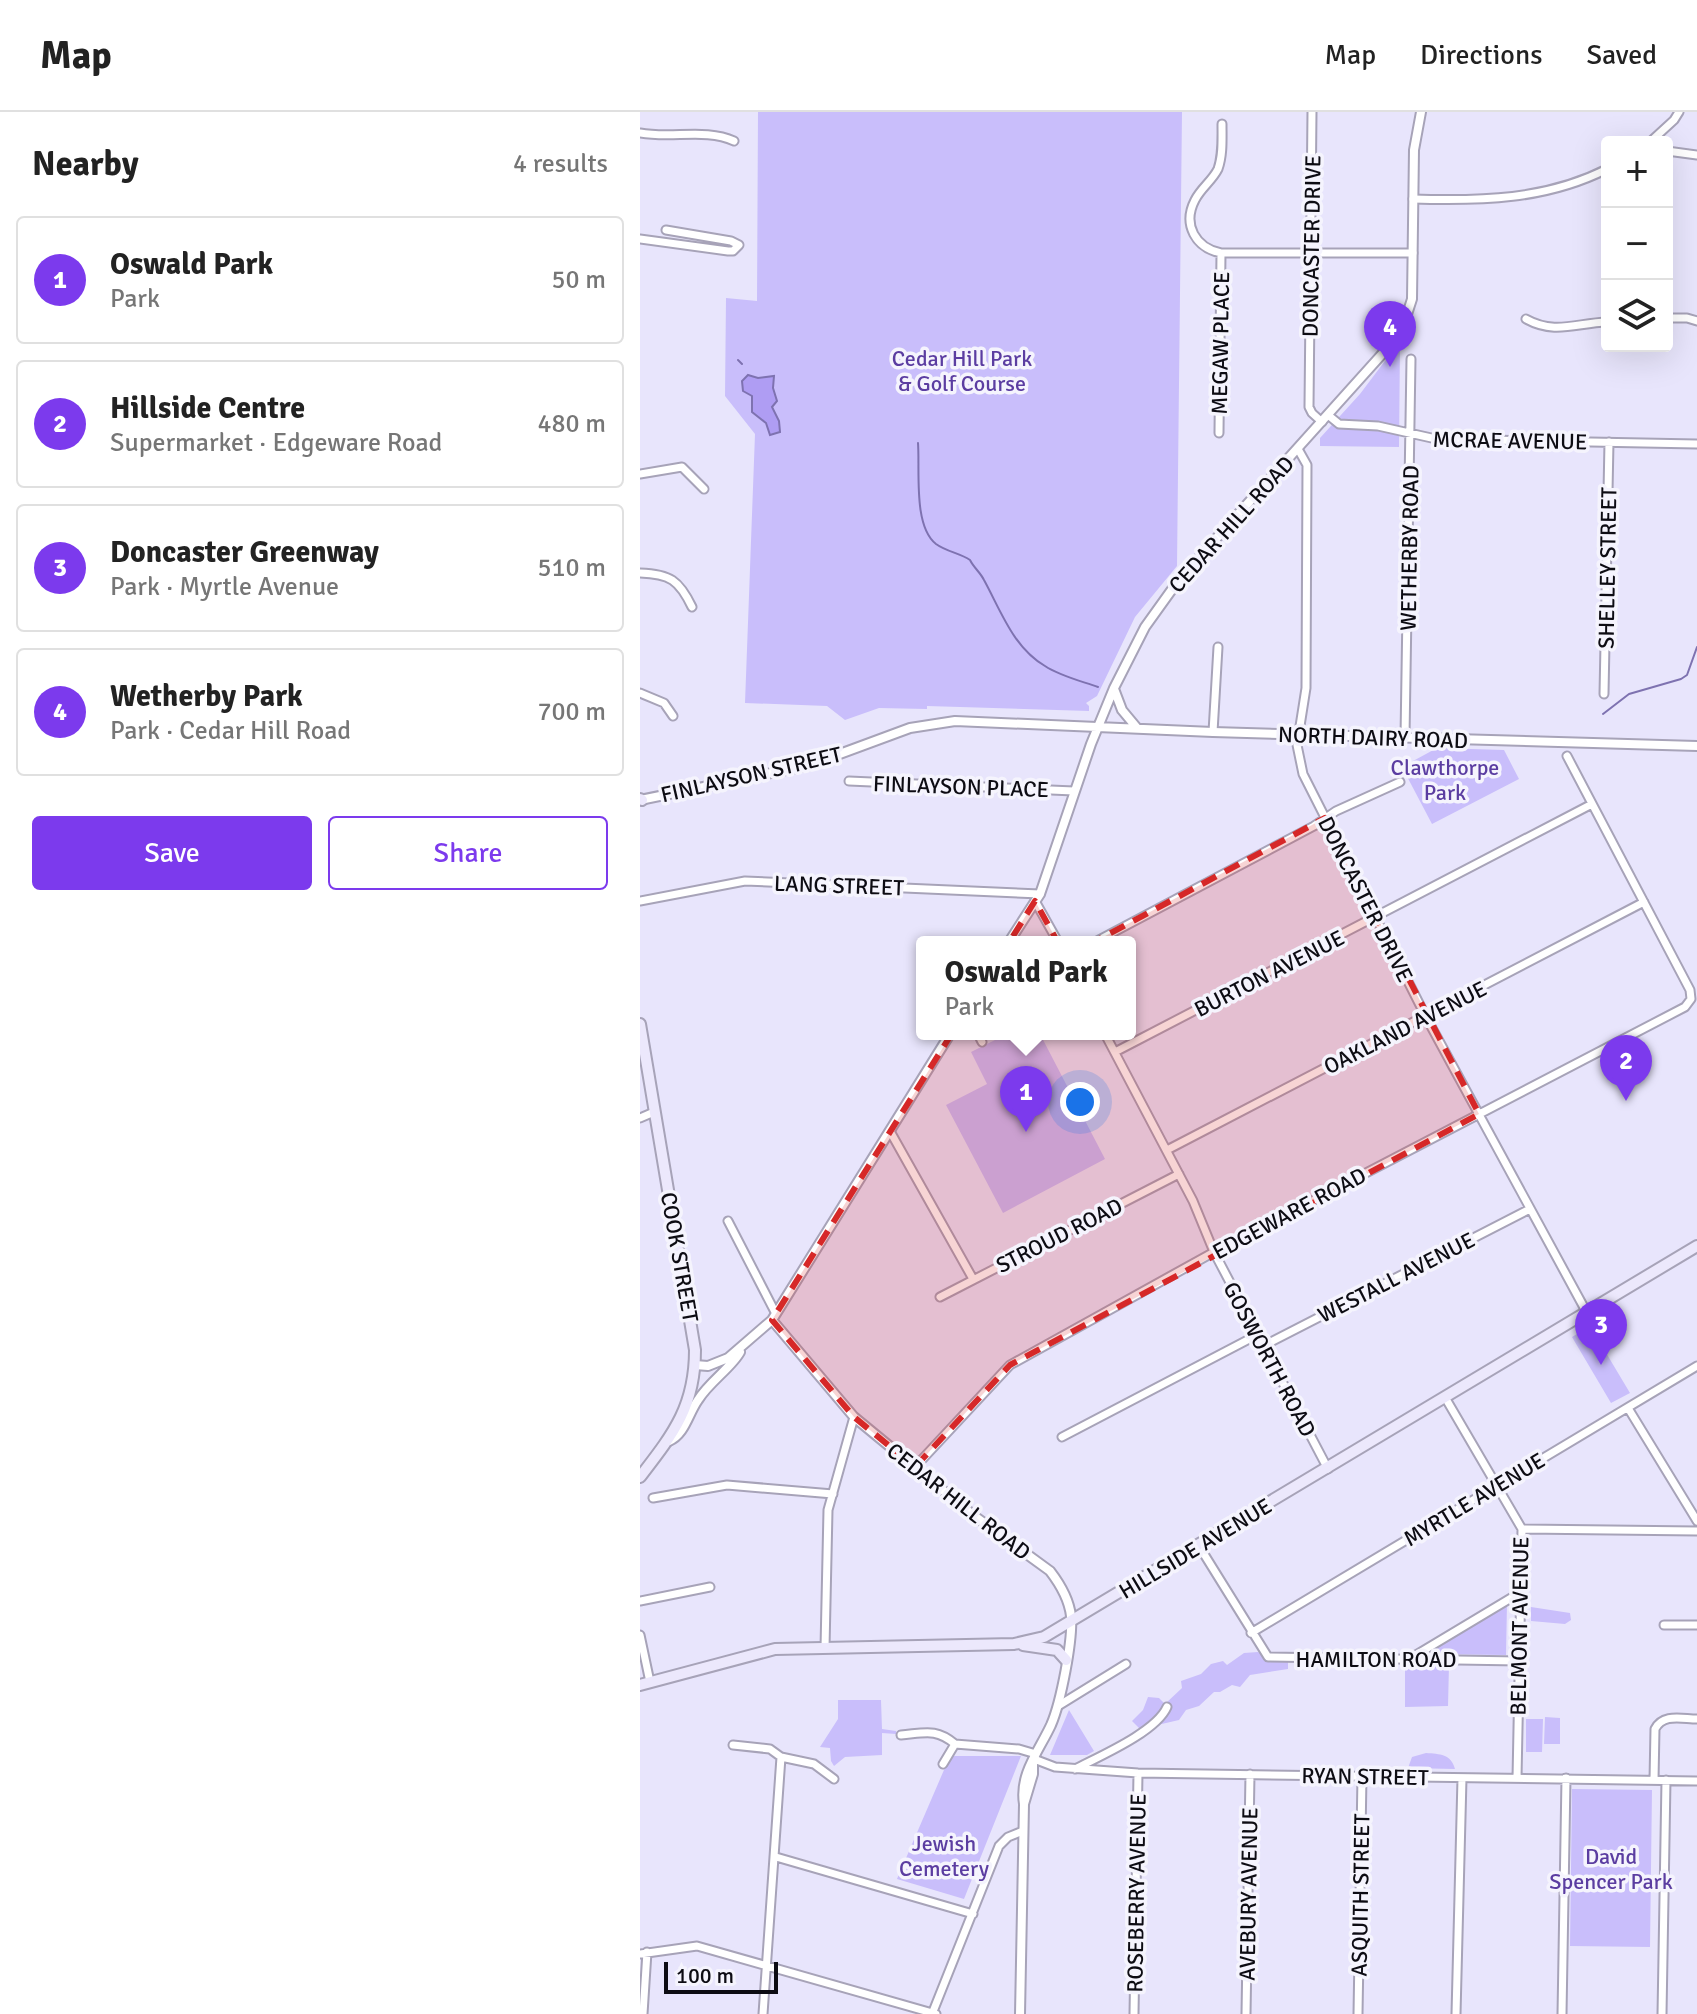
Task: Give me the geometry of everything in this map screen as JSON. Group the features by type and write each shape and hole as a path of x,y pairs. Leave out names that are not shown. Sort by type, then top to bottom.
{"main road":[{"name":"COOK STREET","path":"640,1024 694,1335 695,1365 686,1407 669,1441 640,1477"},
{"name":"HILLSIDE AVENUE","path":"645,1683 775,1649 1014,1644 1044,1637 1697,1246"},
{"path":"1014,1644 1057,1650 1066,1660"}],"street":[{"name":"DONCASTER DRIVE","path":"1312,112 1309,407 1325,419"},
{"name":"CEDAR HILL ROAD","path":"1013,936 1038,897 1098,726 1145,627 1171,590 1401,333 1412,299 1414,150 1421,112"},
{"path":"1657,136 1679,112"},
{"path":"1222,124 1218,167 1194,201 1190,220 1193,236 1205,248 1221,253 1413,253"},
{"path":"640,133 674,137 718,135 734,141"},
{"path":"1673,152 1697,155"},
{"path":"1413,199 1526,196 1574,184 1601,172"},
{"path":"640,239 728,251 739,245 737,242 666,230"},
{"name":"MEGAW PLACE","path":"1219,433 1221,253"},
{"path":"1673,318 1697,321"},
{"path":"1526,319 1555,329 1601,323"},
{"name":"WETHERBY ROAD","path":"1405,737 1411,359"},
{"name":"MCRAE AVENUE","path":"1325,419 1339,424 1378,426 1436,439 1697,444"},
{"name":"SHELLEY STREET","path":"1604,694 1609,442"},
{"name":"DONCASTER DRIVE","path":"1298,449 1307,465 1306,688 1298,735 1301,767 1426,1017 1587,1313"},
{"path":"640,474 682,467 704,489"},
{"path":"640,573 667,576 677,582 692,607"},
{"path":"1213,732 1218,647"},
{"path":"1114,688 1122,710 1138,729"},
{"path":"640,693 664,703 673,716"},
{"name":"FINLAYSON STREET","path":"641,800 810,765 926,724 965,721 1098,726"},
{"name":"NORTH DAIRY ROAD","path":"1098,726 1697,746"},
{"path":"1567,756 1644,902"},
{"name":"FINLAYSON PLACE","path":"849,781 1074,791"},
{"path":"1106,936 1325,818 1400,782"},
{"name":"BURTON AVENUE","path":"1115,1052 1592,804"},
{"name":"LANG STREET","path":"640,901 745,881 1038,897"},
{"path":"1038,897 1055,936"},
{"name":"EDGEWARE ROAD","path":"915,1467 1010,1365 1214,1252 1685,1007 1691,999 1690,990 1644,902"},
{"name":"OAKLAND AVENUE","path":"1167,1150 1644,902"},
{"path":"669,1441 679,1436 703,1392 774,1316 946,1040"},
{"name":"GOSWORTH ROAD","path":"1108,1040 1179,1174 1214,1252 1328,1469"},
{"path":"640,1118 654,1112"},
{"path":"891,1133 973,1279"},
{"name":"STROUD ROAD","path":"940,1297 1179,1174"},
{"name":"WESTALL AVENUE","path":"1263,1346 1530,1209"},
{"path":"728,1221 774,1316"},
{"name":"CEDAR HILL ROAD","path":"774,1316 854,1417 989,1528 1050,1571 1063,1591 1071,1622 1058,1706 1023,1781 1020,2014"},
{"path":"1062,1437 1257,1335"},
{"path":"695,1365 719,1363 743,1348"},
{"name":"MYRTLE AVENUE","path":"1251,1633 1697,1366"},
{"name":"BELMONT AVENUE","path":"1446,1399 1522,1529 1517,1778"},
{"path":"1628,1408 1697,1521"},
{"path":"825,1648 828,1510 854,1417"},
{"path":"653,1498 727,1485 833,1494"},
{"path":"1522,1529 1697,1531"},
{"name":"HAMILTON ROAD","path":"1199,1546 1264,1654 1275,1659 1519,1661"},
{"path":"640,1601 710,1587"},
{"path":"1409,1659 1521,1592"},
{"path":"1664,1625 1697,1625"},
{"path":"640,1635 645,1683"},
{"path":"1058,1706 1126,1664"},
{"path":"1073,1770 1156,1721 1167,1707"},
{"path":"1654,1780 1657,1723 1666,1718 1697,1719"},
{"name":"RYAN STREET","path":"901,1735 940,1733 955,1744 1019,1749 1034,1759 1073,1770 1697,1781"},
{"path":"943,1764 955,1744"},
{"path":"733,1745 770,1749 781,1757 814,1764 834,1779"},
{"path":"763,2014 781,1757"},
{"name":"ROSEBERRY AVENUE","path":"1134,2014 1138,1773"},
{"name":"AVEBURY AVENUE","path":"1246,2014 1250,1774"},
{"name":"ASQUITH STREET","path":"1358,2014 1362,1776"},
{"path":"1456,2014 1462,1778"},
{"path":"1562,2014 1566,1778"},
{"path":"1662,2014 1666,1780"},
{"path":"643,2014 644,1953 697,1946 934,2014 999,1846 1008,1837 1023,1831"},
{"path":"776,1857 973,1914"}],"highlighted area":[{"path":"1325,818 1479,1114 1010,1365 915,1467 854,1417 772,1320 1035,901 1066,957"}],"green space":[{"name":"Cedar Hill Park & Golf Course","path":"758,112 1182,112 1177,566 1135,617 1097,696 1086,703 1089,711 927,706 927,709 879,708 845,720 827,706 745,703 755,434 725,396 726,298 757,301"},
{"path":"1400,341 1399,447 1320,446 1320,438 1360,394"},
{"name":"Clawthorpe Park","path":"1437,748 1504,750 1519,779 1432,824 1402,767"},
{"path":"995,1040 1043,1040 1105,1159 1003,1213 946,1105 987,1084 971,1052"},
{"path":"1590,1326 1630,1393 1611,1403 1572,1337"},
{"path":"1507,1603 1506,1655 1429,1654 1429,1650"},
{"path":"1531,1607 1570,1613 1571,1620 1565,1624 1531,1621"},
{"path":"1258,1652 1267,1658 1288,1660 1288,1669 1250,1675 1240,1687 1232,1685 1214,1692 1199,1706 1186,1710 1179,1720 1140,1729 1132,1721 1143,1710 1148,1697 1159,1698 1165,1704 1182,1688 1181,1681 1201,1674 1211,1664 1223,1661 1227,1665 1244,1653"},
{"path":"1405,1665 1449,1665 1448,1706 1405,1707"},
{"path":"838,1700 881,1700 882,1729 896,1731 896,1734 882,1733 882,1755 845,1757 834,1766 830,1748 820,1747 838,1719"},
{"path":"1069,1710 1094,1751 1087,1755 1050,1755"},
{"path":"1545,1717 1560,1718 1560,1744 1544,1744"},
{"path":"1526,1719 1543,1719 1542,1752 1526,1752"},
{"path":"1426,1753 1448,1758 1455,1769 1408,1768 1412,1757"},
{"name":"Jewish Cemetery","path":"950,1756 1021,1756 964,1899 897,1879"},
{"name":"David Spencer Park","path":"1572,1789 1652,1790 1650,1947 1570,1946"}],"shaded area":[{"path":"748,375 758,378 774,376 773,388 777,401 772,407 779,421 780,432 770,435 766,423 752,412 752,396 743,391 742,381"}],"waterway":[{"path":"738,360 742,364"},
{"path":"918,443 921,511 929,536 940,547 970,560 1016,639 1034,658 1057,673 1098,687"},
{"path":"1603,714 1629,694 1687,675 1697,647"}],"place":[{"name":"Wetherby Park","path":"1390,367"},
{"name":"Hillside Centre","path":"1626,1101"},
{"name":"Oswald Park","path":"1026,1132"},
{"name":"Doncaster Greenway","path":"1601,1365"}]}
